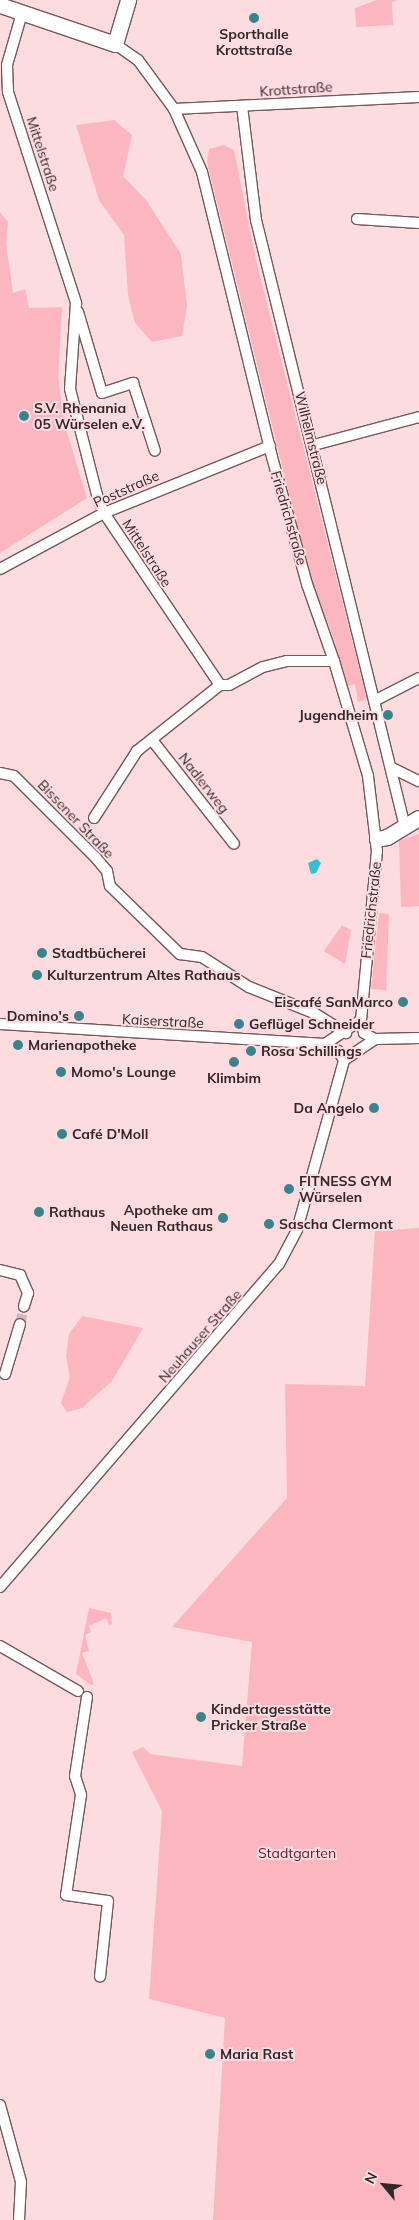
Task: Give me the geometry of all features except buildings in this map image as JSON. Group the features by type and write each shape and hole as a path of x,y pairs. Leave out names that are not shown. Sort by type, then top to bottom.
{"street":[{"path":"115,44 128,0"},
{"name":"Friedrichstraße","path":"0,5 115,44 138,60 174,109 202,172 270,446 307,584 334,661 368,776 377,839 361,1020"},
{"name":"Mittelstraße","path":"22,12 7,65 8,92 76,303 102,393 134,382 156,451"},
{"name":"Krottstraße","path":"174,109 419,97"},
{"name":"Wilhelmstraße","path":"242,106 256,220 314,445 406,827"},
{"path":"358,219 419,223"},
{"name":"Mittelstraße","path":"76,303 70,389 97,496 104,513 220,685"},
{"path":"314,445 419,417"},
{"name":"Poststraße","path":"0,569 104,513 270,446"},
{"path":"94,818 128,761 220,685 228,685 263,668 287,661 334,661"},
{"path":"376,700 419,678"},
{"name":"Nadlerweg","path":"152,740 234,844"},
{"path":"392,768 419,782"},
{"name":"Bissener Straße","path":"0,773 14,776 96,858 107,871 110,886 180,954 202,957 249,987 314,1013 346,1033"},
{"path":"377,839 406,827 419,818"},
{"path":"325,1044 346,1033 361,1020 364,1033 375,1039 419,1038"},
{"name":"Kaiserstraße","path":"0,1024 325,1044"},
{"path":"325,1044 338,1051 344,1060 375,1039"},
{"name":"Neuhauser Straße","path":"0,1587 279,1264 297,1230 344,1060"},
{"path":"0,1270 20,1274 28,1293 24,1306"},
{"path":"5,1374 20,1324"},
{"path":"0,1646 78,1692"},
{"path":"88,1697 75,1776 81,1795 66,1895 108,1901 100,1977"},
{"path":"0,2105 21,2182 19,2220"}],"green space":[{"path":"377,0 398,0 392,2 393,25 356,27 355,8"},
{"path":"114,120 132,135 123,176 146,200 181,254 187,306 182,336 152,342 135,323 128,295 124,235 99,200 76,125"},
{"path":"224,145 234,150 256,260 367,699 358,702 355,684 348,686 330,628 311,583 207,162 209,149"},
{"path":"0,212 8,222 6,243 13,293 25,289 29,308 62,307 58,378 65,426 87,498 0,553"},
{"path":"419,834 419,906 401,907 399,841"},
{"path":"379,913 389,914 386,990 371,989"},
{"path":"342,925 351,930 345,964 324,951"},
{"name":"Stadtgarten","path":"419,1228 419,2220 213,2220 225,2018 149,1999 162,1811 132,1752 143,1747 150,1754 242,1766 252,1642 172,1627 287,1498 285,1384 365,1386 375,1231"},
{"path":"82,1316 143,1328 112,1381 82,1408 67,1412 61,1403 70,1377 66,1356 69,1334"},
{"path":"89,1608 111,1613 112,1624 109,1625 106,1618 89,1626 91,1632 85,1635 89,1651 82,1653 94,1684 91,1685 76,1674"}],"water":[{"path":"317,859 321,863 316,873 311,874 308,863"}],"tunnel":[{"path":"20,1324 24,1306"}],"place":[{"name":"Sporthalle Krottstraße","path":"254,18"},
{"name":"S.V. Rhenania 05 Würselen e.V.","path":"24,416"},
{"name":"Jugendheim","path":"388,715"},
{"name":"Stadtbücherei","path":"42,953"},
{"name":"Kulturzentrum Altes Rathaus","path":"37,975"},
{"name":"Eiscafé SanMarco","path":"403,1002"},
{"name":"Domino's","path":"79,1016"},
{"name":"Geflügel Schneider","path":"239,1024"},
{"name":"Marienapotheke","path":"18,1045"},
{"name":"Rosa Schillings","path":"251,1051"},
{"name":"Klimbim","path":"234,1062"},
{"name":"Momo's Lounge","path":"61,1072"},
{"name":"Da Angelo","path":"374,1108"},
{"name":"Café D'Moll","path":"62,1134"},
{"name":"FITNESS GYM Würselen","path":"289,1189"},
{"name":"Rathaus","path":"39,1212"},
{"name":"Apotheke am Neuen Rathaus","path":"223,1218"},
{"name":"Sascha Clermont","path":"269,1224"},
{"name":"Kindertagesstätte Pricker Straße","path":"201,1717"},
{"name":"Maria Rast","path":"210,2054"}]}
